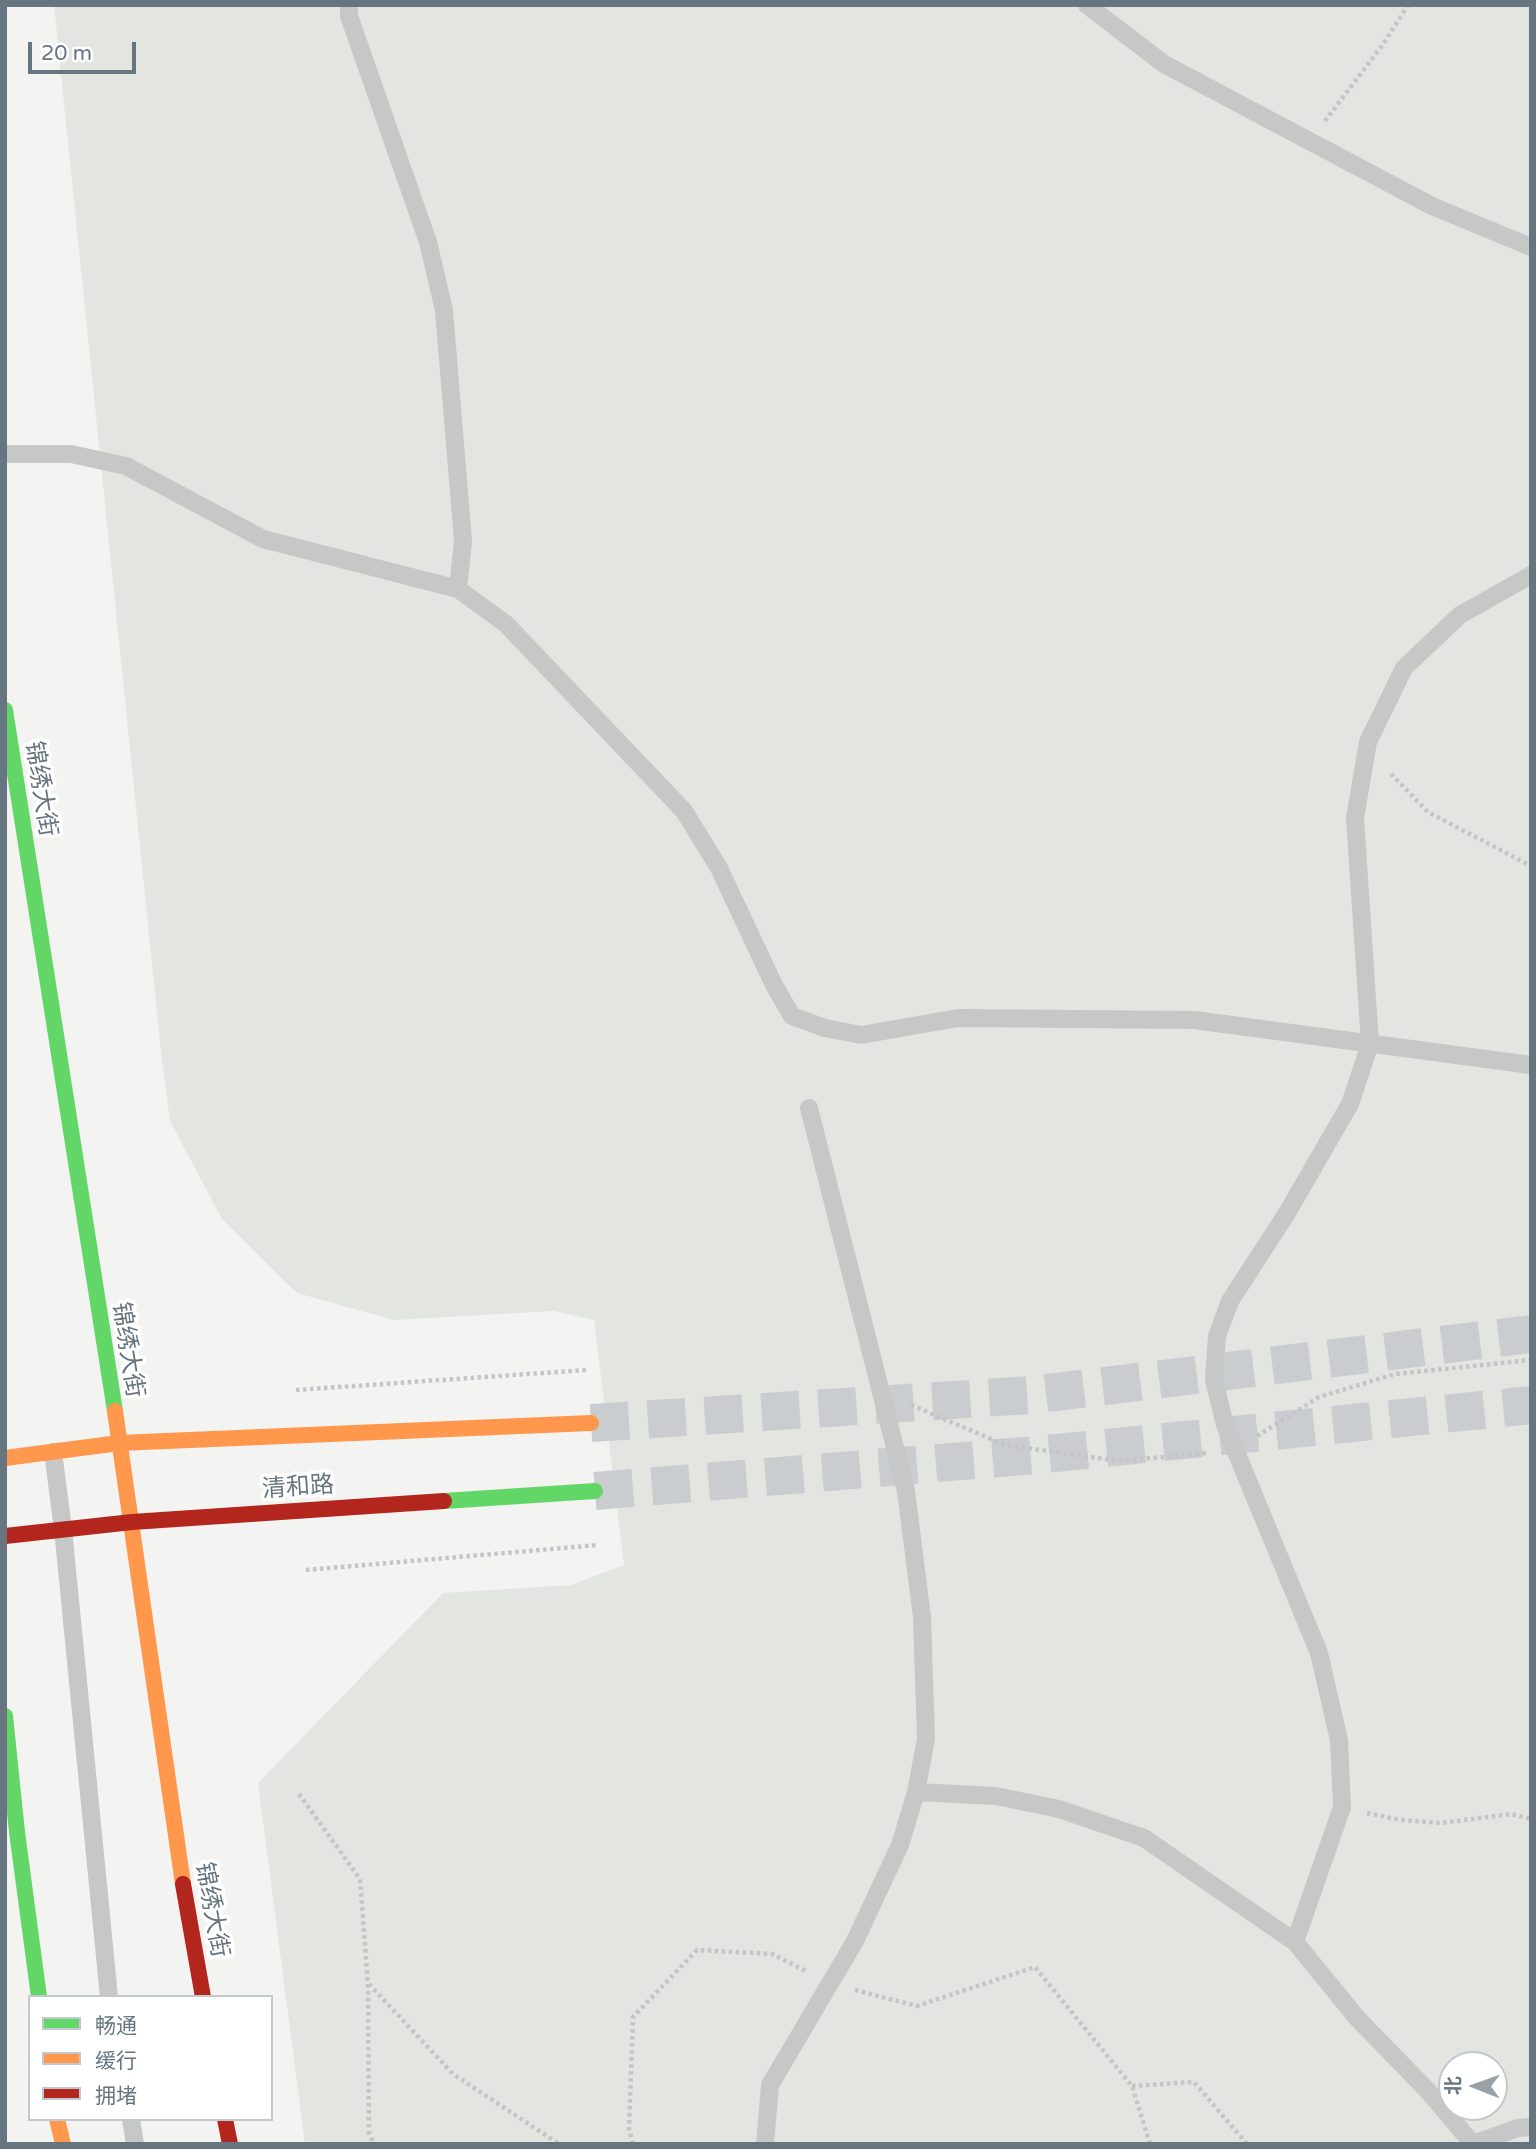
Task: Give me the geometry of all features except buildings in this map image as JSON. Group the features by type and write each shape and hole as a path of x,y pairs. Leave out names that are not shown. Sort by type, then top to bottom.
{"main road":[{"name":"锦绣大街","path":"5,710 131,1522 183,1885 203,1995"},
{"path":"5,1458 119,1443 591,1423"},
{"name":"清和路","path":"5,1536 131,1522 595,1492"},
{"path":"5,1716 39,1995"},
{"path":"57,2121 63,2144"},
{"path":"225,2121 230,2144"}],"lane":[{"path":"349,5 349,16 428,242 444,310 463,541 458,589"},
{"path":"1087,5 1164,64 1432,206 1531,247"},
{"path":"5,454 71,454 126,466 263,539 458,589 506,624 684,811 719,868 774,985 792,1016 825,1028 862,1035 958,1018 1194,1020 1531,1065"},
{"path":"1295,1942 1342,1807 1339,1740 1319,1653 1225,1425 1214,1380 1217,1336 1230,1301 1287,1213 1350,1104 1370,1044 1355,818 1368,742 1404,668 1460,615 1531,575"},
{"path":"765,2144 770,2085 855,1941 900,1846 916,1792 926,1739 922,1616 906,1491 809,1108"},
{"path":"53,1451 109,1995"},
{"path":"916,1792 996,1796 1059,1809 1144,1838 1295,1942 1357,2018 1428,2091 1473,2144 1518,2128 1531,2127"},
{"path":"131,2121 135,2144"}],"path":[{"path":"1310,141 1384,43 1408,5"},
{"path":"1366,755 1377,760 1428,812 1531,866"},
{"path":"296,1390 586,1370"},
{"path":"306,1570 597,1545"},
{"path":"299,1794 360,1879 368,1984 369,2133 374,2144"},
{"path":"1342,1807 1401,1821 1441,1823 1511,1814 1531,1819"},
{"path":"633,2144 629,2130 633,2017 697,1950 772,1954 829,1983 917,2007 1035,1967 1132,2086 1150,2144"},
{"path":"368,1984 453,2074 559,2144"},
{"path":"1132,2086 1194,2082 1247,2144"}],"shaded area":[{"path":"54,5 1531,5 1531,2144 305,2144 258,1783 443,1593 571,1585 624,1565 594,1320 554,1311 394,1320 297,1293 222,1219 170,1121"}],"tunnel":[{"path":"591,1423 1031,1395 1531,1334"},
{"path":"595,1491 1036,1455 1531,1405"}],"traffic: fast":[{"path":"5,710 115,1411"},
{"path":"444,1501 595,1491"},
{"path":"5,1716 39,1995"}],"traffic: slow":[{"path":"115,1411 183,1884"},
{"path":"5,1458 119,1443 591,1423"},
{"path":"57,2121 63,2144"}],"traffic: jam":[{"path":"5,1536 132,1522 444,1501"},
{"path":"183,1884 203,1995"},
{"path":"225,2121 230,2144"}]}
